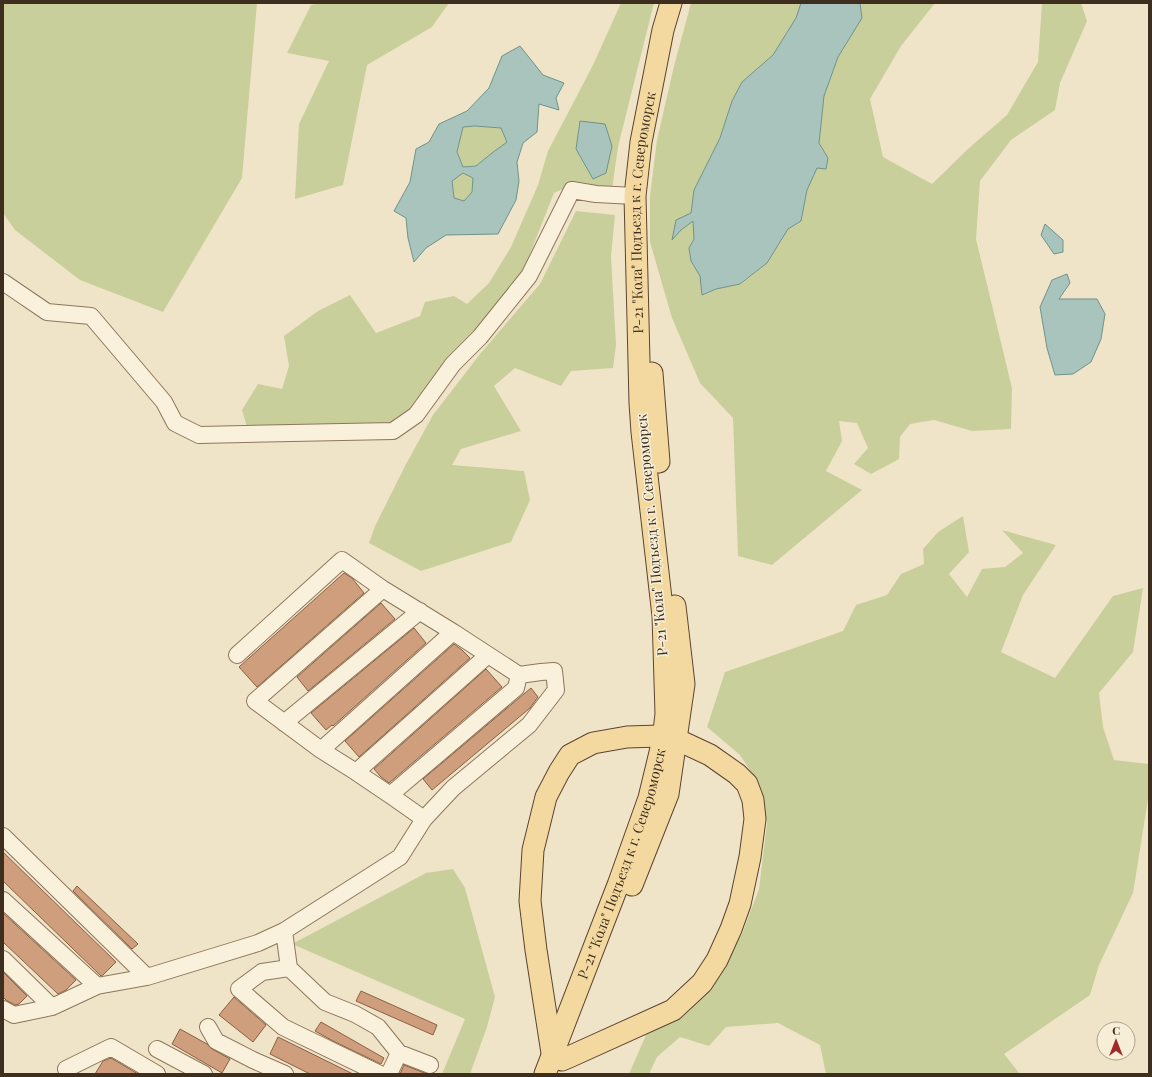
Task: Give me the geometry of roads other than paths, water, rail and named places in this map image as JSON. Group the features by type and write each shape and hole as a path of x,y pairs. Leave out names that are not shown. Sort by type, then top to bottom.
{"main road":[{"name":"Р-21 \"Кола\" Подъезд к г. Североморск","path":"544,1074 557,1063 571,1003 618,885 649,798 663,740 666,714 663,616 640,403 635,196 640,142 663,30 671,3"},
{"path":"557,1063 668,794 684,684 658,448 638,161"},
{"path":"627,737 670,738 710,755 737,774 747,784 753,800 755,820 750,857 740,904 717,960 702,983 673,1010 557,1063 536,950 530,901 533,850 546,797 570,755 593,743 627,737"}],"lane":[{"path":"3,282 47,312 91,316 164,402 175,423 199,436 393,431 416,415 453,364 480,337 529,276 572,190 596,194 635,196"},
{"path":"3,1009 14,1015 52,1007 97,986 147,977 258,943 284,931 400,857 424,819 453,788 529,725 556,690 554,671 520,675 383,589 342,560 237,655"},
{"path":"383,589 255,701 321,750 356,772 424,819"},
{"path":"284,723 420,611"},
{"path":"321,750 453,632"},
{"path":"356,772 488,656"},
{"path":"390,795 516,688 520,675"},
{"path":"3,836 147,977"},
{"path":"3,900 97,986"},
{"path":"284,931 289,968 325,1002 355,1014 378,1026 399,1053 430,1065"},
{"path":"3,958 52,1007"},
{"path":"289,968 262,972 239,989 283,1026 380,1074"},
{"path":"208,1027 216,1041 285,1074"},
{"path":"68,1072 111,1047 157,1074"},
{"path":"157,1049 204,1074"},
{"path":"389,1074 399,1053"}],"water":[{"path":"801,3 860,3 862,18 838,57 824,96 819,143 828,158 826,169 817,168 807,190 801,221 788,229 767,263 740,284 716,289 702,295 700,276 691,261 689,248 694,239 693,221 681,230 672,240 676,220 691,213 694,190 720,138 732,101 742,82 773,55 796,18"},
{"path":"520,46 543,75 564,83 556,98 559,110 539,104 537,132 523,143 517,162 519,181 516,200 498,234 446,235 426,248 414,262 408,238 406,218 394,211 410,182 416,149 429,142 439,124 467,111 489,88 502,56","holes":["475,126 501,128 507,142 476,166 463,167 457,152 463,127","463,173 473,178 472,192 464,201 454,198 452,181"]},
{"path":"580,121 605,124 612,146 606,173 593,179 576,149"},
{"path":"1045,224 1063,240 1063,252 1054,254 1041,235"},
{"path":"1067,274 1070,283 1059,299 1097,299 1105,314 1101,339 1091,362 1073,374 1055,375 1047,348 1040,307 1052,280"}]}
